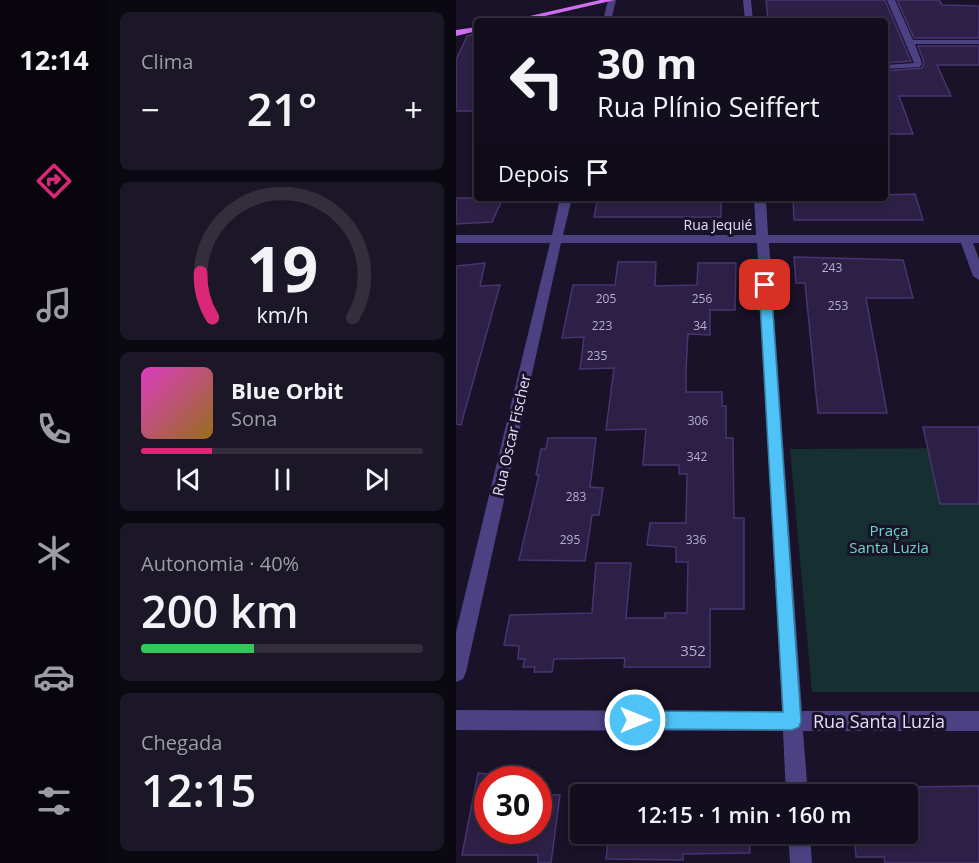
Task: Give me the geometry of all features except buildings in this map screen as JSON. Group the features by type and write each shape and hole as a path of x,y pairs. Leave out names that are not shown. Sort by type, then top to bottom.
{"main road":[{"path":"526,18 611,0"},
{"path":"456,33 474,29"}],"street":[{"path":"608,18 611,0"},
{"path":"747,0 749,18"},
{"name":"Rua Oscar Fischer","path":"456,672 565,201"},
{"path":"760,201 796,784"},
{"name":"Rua Jequié","path":"456,239 979,239"},
{"path":"966,239 979,276"},
{"name":"Rua Santa Luzia","path":"456,720 979,722"},
{"path":"800,844 801,863"}],"lane":[{"path":"888,67 917,65 918,63 891,0"},
{"path":"910,42 979,42"}],"green space":[{"name":"Praça Santa Luzia","path":"979,448 979,692 812,692 790,449"}],"route":[{"path":"635,720 792,721 765,285"}]}
